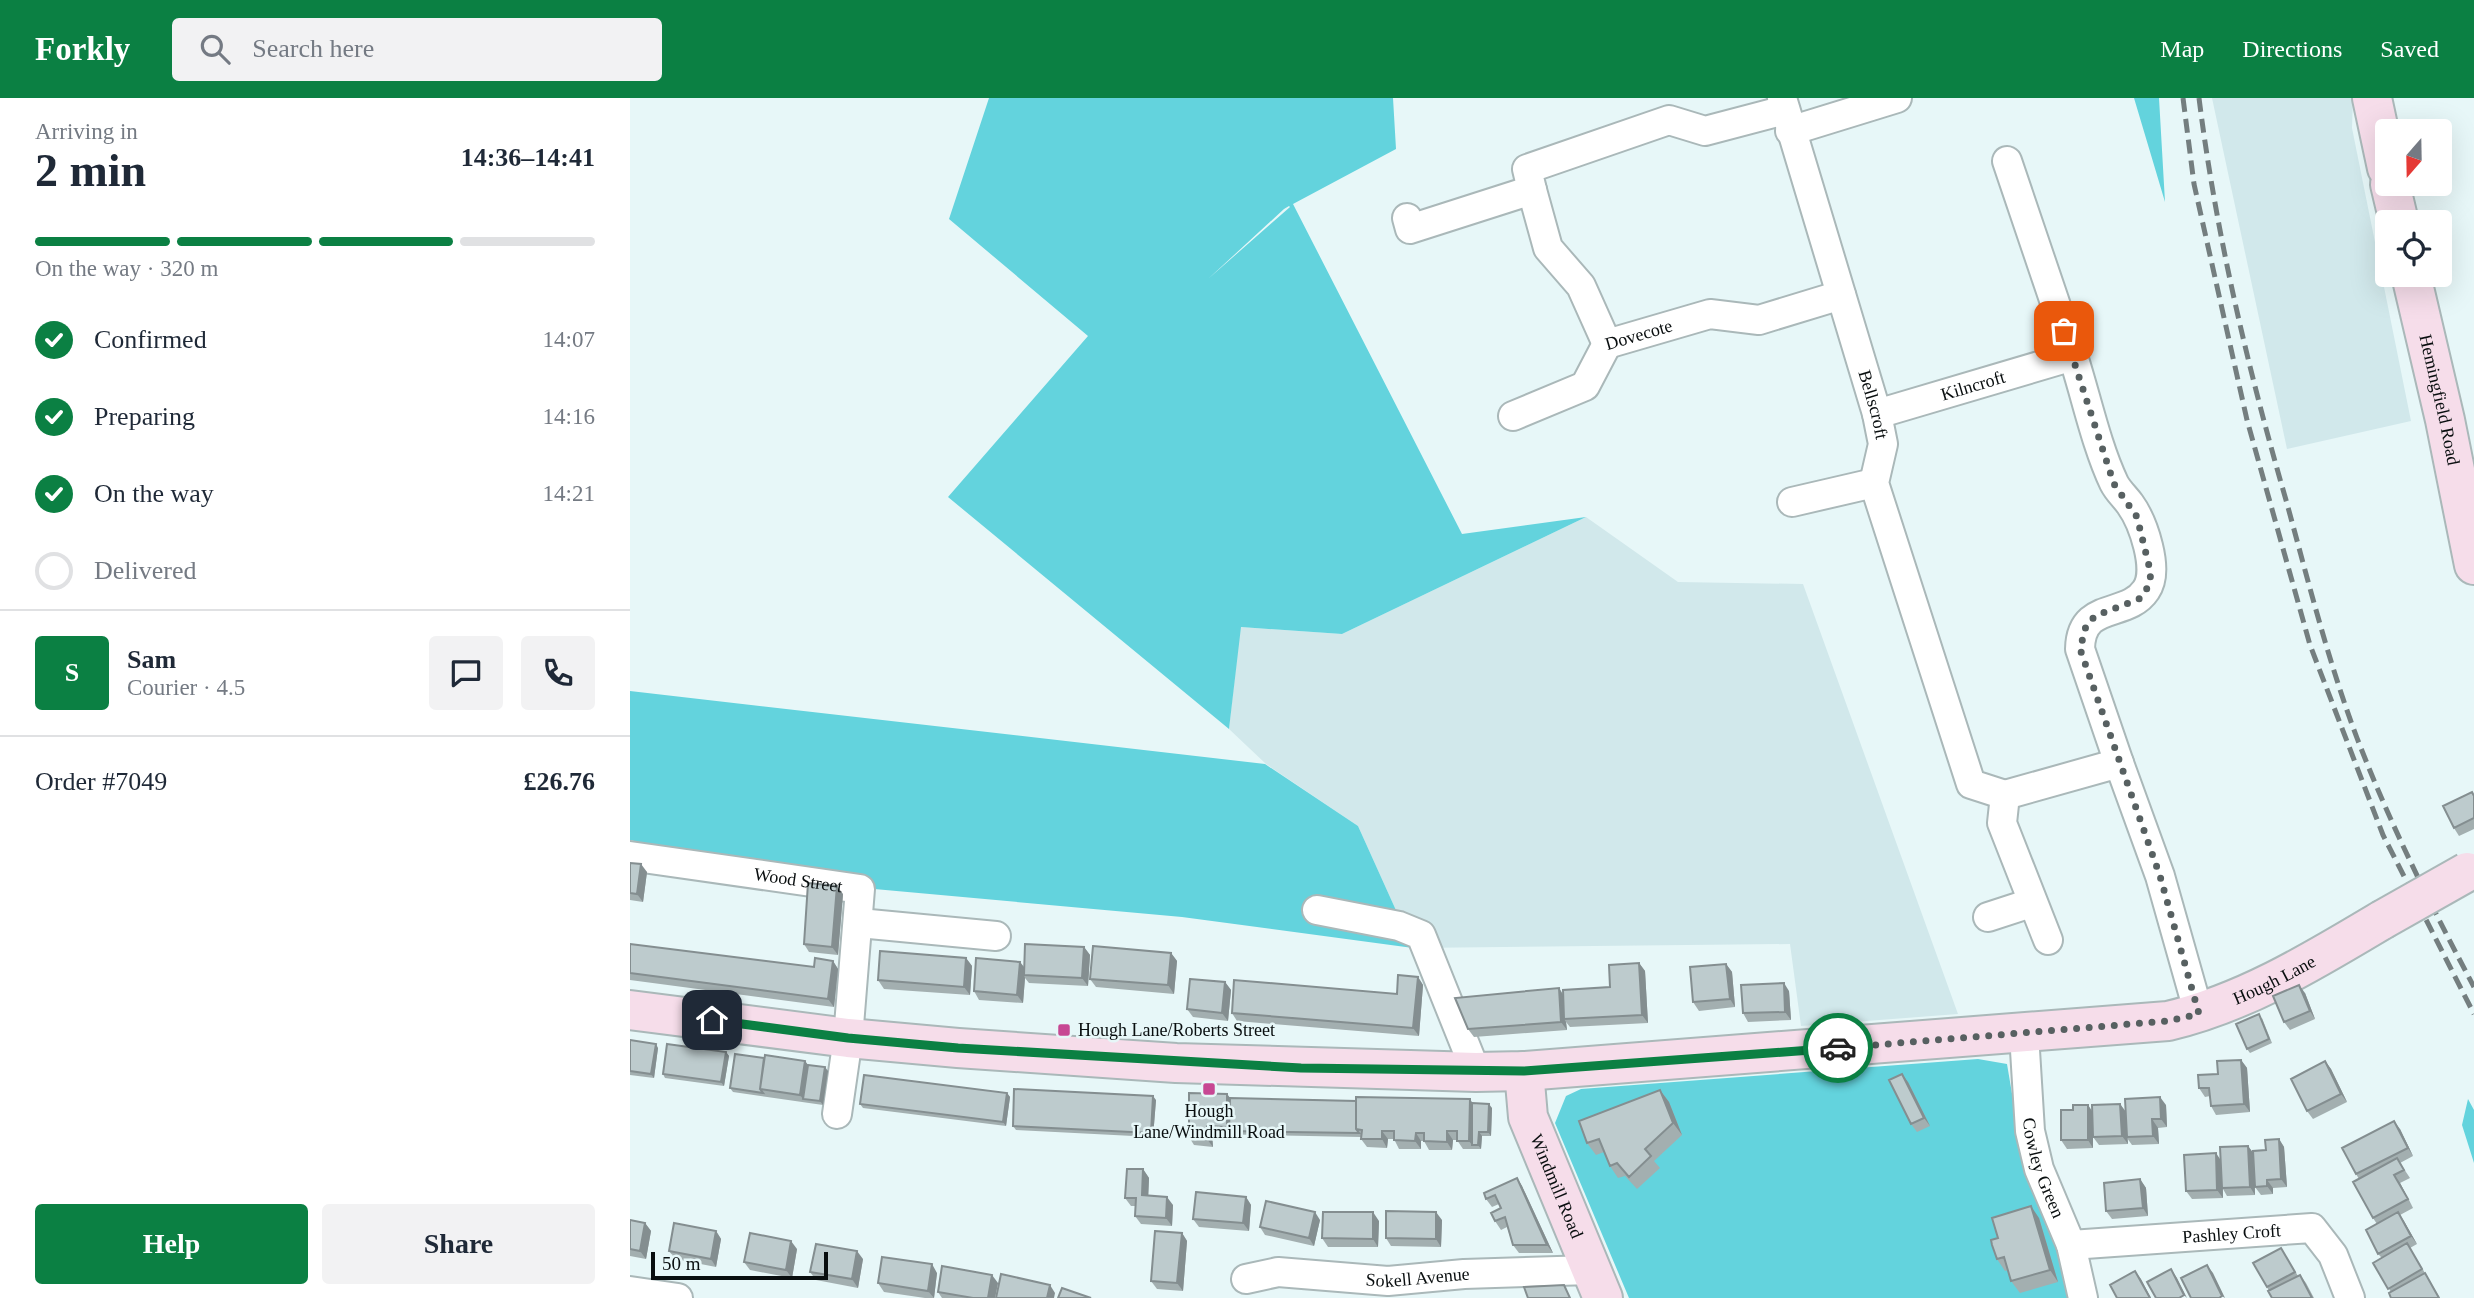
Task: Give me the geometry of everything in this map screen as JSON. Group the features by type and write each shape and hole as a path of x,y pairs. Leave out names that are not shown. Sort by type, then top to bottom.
{"main road":[{"path":"2372,98 2376,119"},
{"name":"Hemingfield Road","path":"2414,287 2445,420 2474,565"},
{"name":"Hough Lane","path":"630,1010 848,1038 1176,1063 1476,1072 1524,1071 2024,1034 2168,1021 2199,1014 2287,975 2470,871"},
{"name":"Windmill Road","path":"1524,1071 1528,1117 1597,1284"}],"street":[{"path":"1408,218 1410,229 1532,190 1527,169 1669,120 1705,131 1786,113 1897,98"},
{"name":"Bellscroft","path":"1786,113 1877,414 1883,444 1874,483"},
{"path":"2007,162 2114,484 2137,517 2151,574 2148,587 2139,599 2095,616 2080,638 2080,649 2160,876 2199,1014"},
{"name":"Dovecote","path":"1532,190 1548,248 1581,286 1607,344 1710,314 1759,320 1841,295"},
{"path":"1513,416 1585,386 1607,344"},
{"name":"Kilncroft","path":"1877,414 2073,356"},
{"path":"1793,502 1874,483 1971,784 2005,795 2119,763"},
{"path":"2005,795 2002,823 2048,940"},
{"name":"Wood Street","path":"630,856 860,889 848,1038 837,1114"},
{"path":"1988,917 2031,902"},
{"path":"1317,910 1399,926 1421,935 1476,1072"},
{"path":"859,923 996,936"},
{"name":"Cowley Green","path":"2024,1034 2030,1131 2039,1169 2071,1245 2083,1298"},
{"name":"Pashley Croft","path":"2071,1245 2312,1228 2333,1255 2350,1298"},
{"name":"Sokell Avenue","path":"1246,1279 1278,1272 1388,1281 1464,1274 1597,1284"},
{"path":"630,1291 678,1298"}],"shaded area":[{"path":"989,98 1393,98 1396,149 1293,204 1462,534 1586,517 1342,634 1241,627 1229,729 948,497 1088,336 949,219","holes":["1290,207 1208,279 1284,209"]},
{"path":"2134,98 2159,98 2165,202"},
{"path":"2212,98 2353,98 2352,128 2375,242 2375,287 2384,287 2411,421 2287,449"},
{"path":"1586,517 1678,582 1803,584 1958,1014 1801,1026 1790,944 1413,948 1358,826 1266,764 1229,729 1240,627 1342,634"},
{"path":"630,691 1265,764 1358,826 1413,948 1182,917 808,883 630,840"},
{"path":"1978,1059 2007,1064 2026,1177 2058,1245 2071,1298 1629,1298 1555,1123 1566,1096 1581,1089"},
{"path":"2468,1099 2474,1110 2474,1163 2462,1125"}],"building":[{"path":"2472,792 2474,818 2454,828 2443,806"},
{"path":"630,863 641,864 637,894 630,893"},
{"path":"808,883 837,886 832,947 804,944"},
{"path":"630,944 814,967 815,958 833,961 828,999 630,973"},
{"path":"1025,944 1084,947 1082,978 1024,975"},
{"path":"1093,946 1171,953 1168,985 1090,979"},
{"path":"880,951 966,958 964,987 878,980"},
{"path":"976,958 1020,962 1017,995 974,991"},
{"path":"1639,963 1642,1015 1564,1019 1563,990 1610,987 1609,965"},
{"path":"1726,964 1730,999 1693,1002 1690,967"},
{"path":"1398,975 1418,977 1413,1028 1232,1013 1234,980 1397,994"},
{"path":"1190,979 1225,982 1222,1013 1187,1009"},
{"path":"1784,983 1785,1012 1743,1013 1741,985"},
{"path":"2299,985 2310,1011 2284,1022 2273,996"},
{"path":"1559,988 1561,1022 1468,1029 1455,998"},
{"path":"2259,1014 2269,1039 2247,1049 2236,1024"},
{"path":"630,1040 656,1044 651,1074 630,1071"},
{"path":"667,1044 726,1052 721,1082 663,1074"},
{"path":"735,1054 764,1058 760,1089 763,1093 730,1088"},
{"path":"765,1055 805,1061 800,1095 760,1089"},
{"path":"2241,1060 2244,1104 2211,1106 2209,1088 2199,1088 2198,1075 2218,1074 2217,1061"},
{"path":"2325,1061 2341,1094 2307,1111 2291,1079"},
{"path":"808,1065 825,1067 820,1101 803,1099"},
{"path":"1902,1074 1924,1118 1911,1124 1889,1080"},
{"path":"864,1075 1007,1093 1003,1122 860,1104"},
{"path":"1014,1089 1153,1096 1151,1133 1013,1126"},
{"path":"1660,1090 1673,1123 1645,1149 1651,1156 1629,1177 1617,1163 1610,1166 1599,1139 1587,1143 1579,1121"},
{"path":"1189,1093 1227,1094 1227,1127 1207,1126 1207,1139 1189,1137"},
{"path":"1356,1097 1470,1099 1469,1141 1457,1141 1457,1131 1447,1131 1447,1142 1424,1141 1424,1133 1416,1133 1415,1141 1394,1140 1394,1131 1382,1131 1382,1139 1361,1139 1362,1130 1356,1129"},
{"path":"2160,1097 2161,1119 2152,1119 2153,1136 2127,1137 2125,1099"},
{"path":"1230,1098 1356,1101 1356,1129 1359,1133 1229,1131"},
{"path":"1472,1103 1489,1104 1488,1132 1479,1132 1478,1145 1472,1145"},
{"path":"2120,1104 2122,1136 2093,1137 2092,1105"},
{"path":"2073,1105 2088,1105 2088,1140 2061,1140 2061,1110 2073,1110"},
{"path":"2394,1121 2408,1148 2356,1174 2342,1148"},
{"path":"2279,1139 2281,1179 2267,1180 2267,1186 2255,1187 2253,1151 2266,1150 2265,1140"},
{"path":"2248,1146 2250,1187 2222,1188 2220,1147"},
{"path":"2216,1153 2217,1190 2186,1191 2184,1155"},
{"path":"2397,1158 2404,1170 2394,1175 2408,1199 2373,1218 2353,1182"},
{"path":"1127,1169 1143,1169 1142,1195 1167,1197 1166,1218 1135,1216 1136,1198 1125,1198"},
{"path":"1517,1178 1547,1245 1513,1245 1505,1217 1495,1221 1491,1213 1501,1208 1495,1195 1486,1199 1484,1193"},
{"path":"2140,1179 2143,1208 2106,1211 2104,1183"},
{"path":"1196,1192 1246,1197 1243,1223 1193,1219"},
{"path":"1266,1201 1315,1212 1309,1238 1260,1227"},
{"path":"2031,1206 2050,1270 2011,1281 2004,1257 1997,1259 1992,1245 1991,1240 1998,1238 1992,1218"},
{"path":"1386,1211 1436,1212 1436,1239 1386,1238"},
{"path":"1323,1212 1373,1212 1373,1239 1322,1238"},
{"path":"2398,1212 2411,1236 2378,1254 2366,1230"},
{"path":"630,1220 645,1223 640,1251 630,1249"},
{"path":"674,1223 716,1231 711,1259 669,1251"},
{"path":"1155,1231 1182,1233 1177,1283 1151,1281"},
{"path":"750,1233 791,1241 786,1270 744,1262"},
{"path":"2407,1243 2422,1269 2388,1289 2373,1263"},
{"path":"816,1244 857,1251 852,1279 810,1272"},
{"path":"2281,1248 2295,1272 2267,1287 2253,1263"},
{"path":"882,1257 932,1264 928,1291 878,1283"},
{"path":"2207,1265 2222,1296 2191,1298 2181,1278"},
{"path":"942,1266 992,1275 988,1298 938,1292"},
{"path":"2171,1269 2184,1295 2179,1298 2156,1298 2147,1282"},
{"path":"2135,1271 2150,1298 2117,1298 2110,1285"},
{"path":"2425,1273 2439,1298 2391,1298 2389,1293"},
{"path":"1001,1274 1050,1285 1047,1298 996,1298"},
{"path":"2300,1275 2312,1298 2272,1298 2268,1291"},
{"path":"1564,1285 1570,1298 1528,1298 1524,1287"},
{"path":"1062,1288 1091,1298 1058,1298"}],"railway":[{"path":"2183,98 2194,184 2247,420 2310,645 2383,835 2474,1014"},
{"path":"2199,98 2214,200 2246,351 2328,650 2357,738 2383,802 2474,987"}],"way so far":[{"path":"1838,1048 2168,1021 2199,1014 2160,876 2080,649 2080,638 2095,616 2139,599 2148,587 2151,574 2137,517 2114,484 2064,331"}],"place":[{"name":"Hough Lane/Roberts Street","path":"1064,1030"},
{"name":"Hough Lane/Windmill Road","path":"1209,1089"}],"route":[{"path":"712,1020 848,1038 958,1048 1176,1063 1301,1068 1524,1071 1838,1048"}]}
